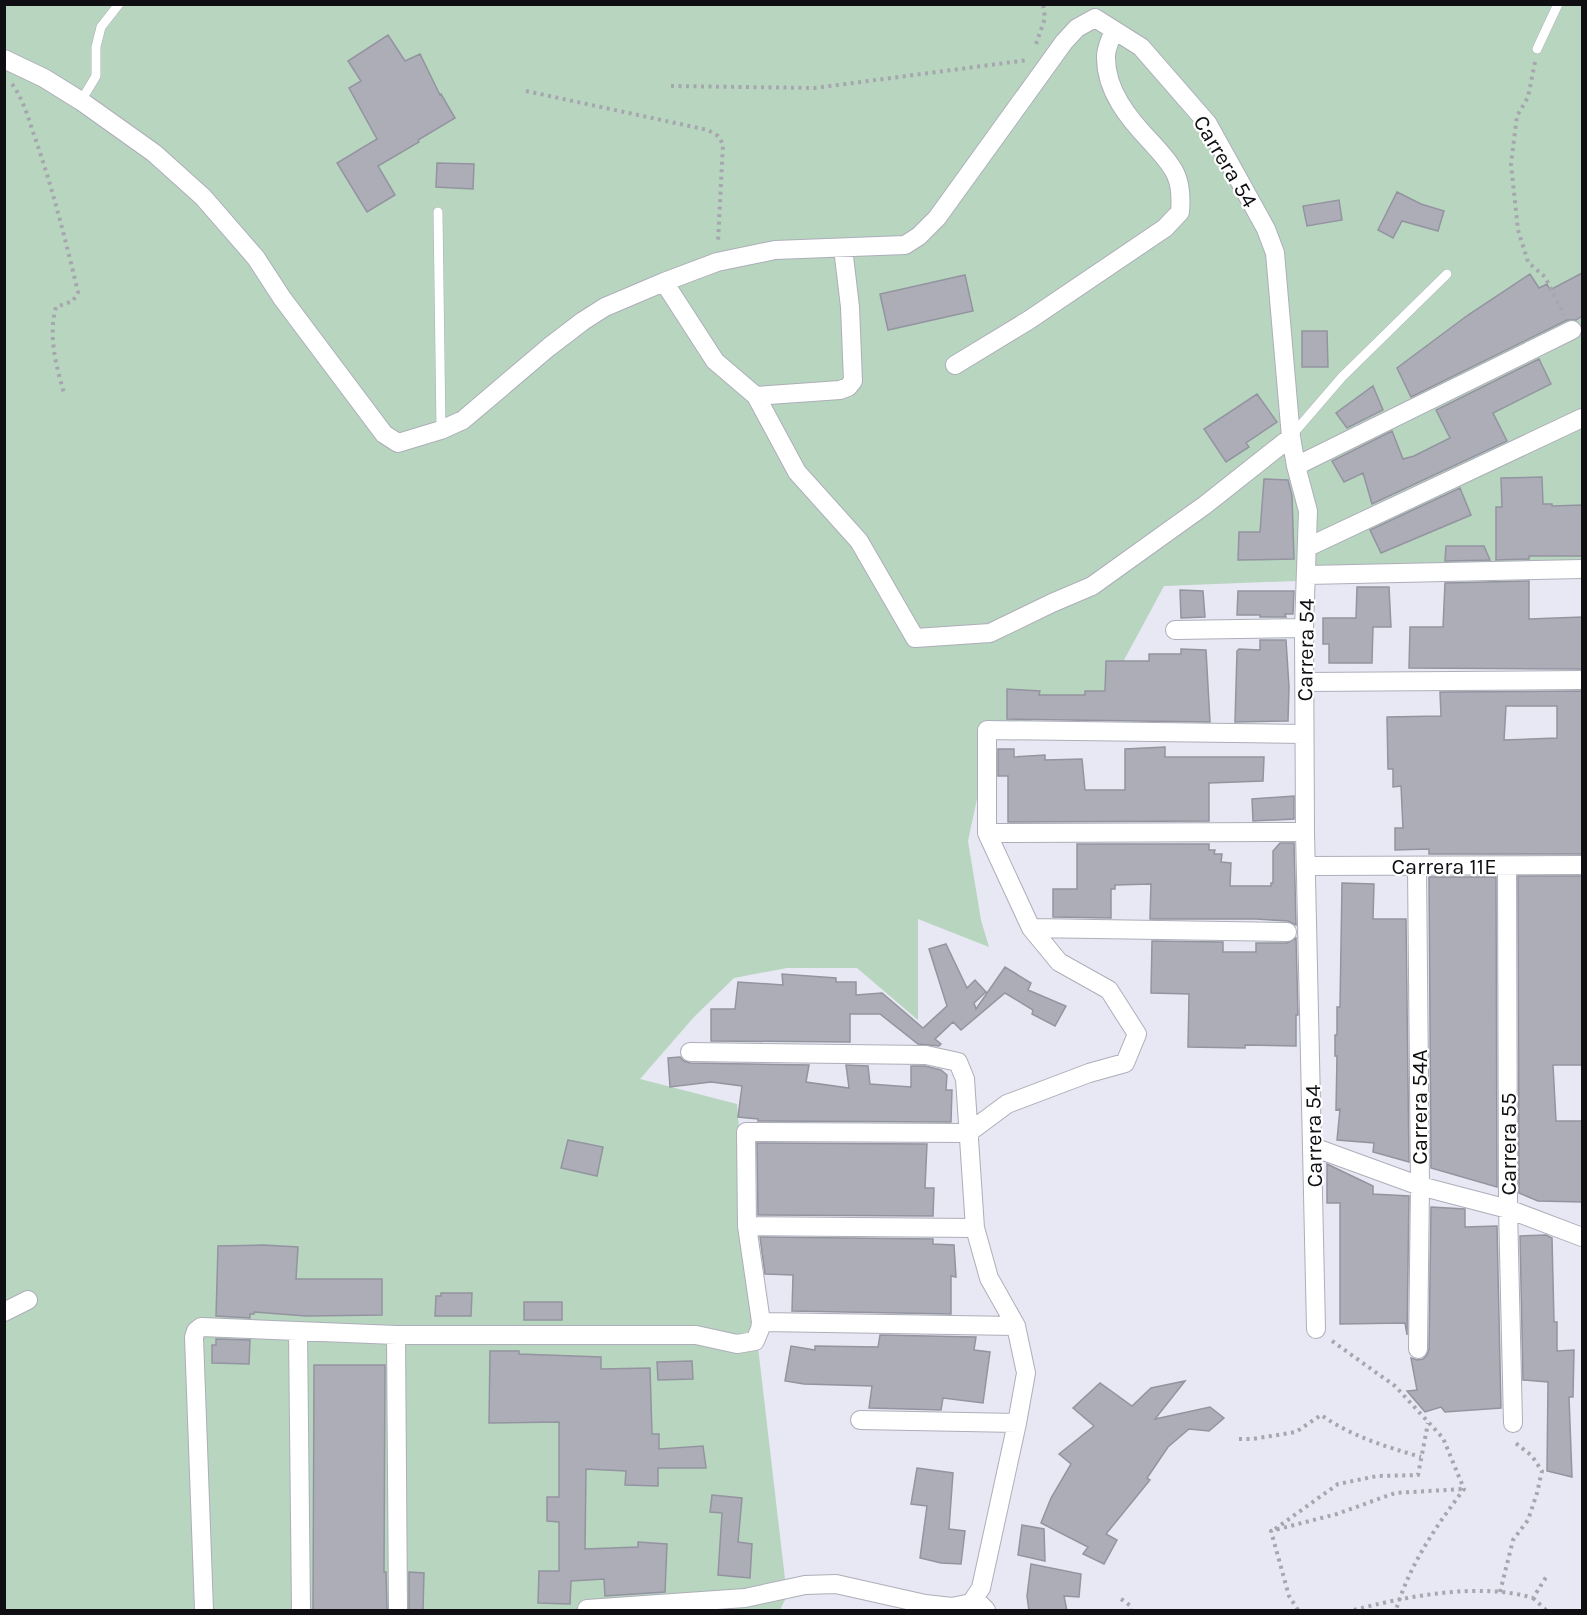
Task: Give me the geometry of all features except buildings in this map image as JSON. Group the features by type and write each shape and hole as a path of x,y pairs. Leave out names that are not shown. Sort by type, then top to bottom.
{"street":[{"name":"Carrera 54","path":"843,248 905,245 919,236 937,218 1064,42 1077,28 1095,18 1142,47 1208,124 1266,229 1275,253 1291,437 1308,511 1304,628 1304,734 1316,1329"},
{"path":"956,364 1029,320 1165,228 1180,212 1181,196 1176,174 1120,104 1108,78 1105,55 1114,30"},
{"path":"4,59 44,78 81,101 154,153 203,197 256,258 282,298 384,434 398,443 414,440 464,420 549,347 605,307 717,262 775,250 843,248 850,307 852,381 848,387 840,390 756,396"},
{"path":"664,282 715,361 756,396 797,472 859,541 915,638 990,633 1092,586 1205,505 1291,437"},
{"path":"1296,465 1572,330"},
{"path":"1308,547 1582,418"},
{"path":"1307,575 1582,569"},
{"path":"1175,630 1304,628"},
{"path":"1305,682 1582,680"},
{"path":"204,1611 194,1337 196,1331 201,1327 396,1335 696,1335 737,1344 755,1341 761,1322 747,1226 746,1132 968,1133 1007,1104 1089,1073 1125,1063 1137,1034 1109,990 1059,962 1031,928 987,833 987,730 1304,734"},
{"path":"987,833 1305,832"},
{"name":"Carrera 11E","path":"1306,866 1582,865"},
{"name":"Carrera 54A","path":"1418,866 1420,1186 1418,1349"},
{"name":"Carrera 55","path":"1507,866 1508,1209 1513,1423"},
{"path":"1031,928 1287,932"},
{"path":"587,1611 587,1609 744,1604 805,1586 836,1584 926,1604 978,1607 1017,1423 1026,1373 1016,1326 989,1278 975,1228 965,1079 958,1062 926,1055 690,1052"},
{"path":"1313,1147 1420,1186 1508,1209 1582,1237"},
{"path":"747,1226 975,1228"},
{"path":"4,1312 28,1300"},
{"path":"761,1322 1016,1326"},
{"path":"298,1332 301,1611"},
{"path":"396,1335 398,1611"},
{"path":"860,1420 1017,1423"}],"lane":[{"path":"81,101 96,76 96,47 100,27 119,4"},
{"path":"1537,49 1558,4"},
{"path":"438,212 441,430"},
{"path":"1291,437 1342,377 1448,274"}],"path":[{"path":"1035,49 1045,18 1043,4"},
{"path":"1537,49 1528,97 1516,116 1511,164 1518,230 1528,262 1545,277 1572,330"},
{"path":"671,86 815,88 1031,60"},
{"path":"9,81 19,95 42,158 59,214 78,292 73,301 56,307 52,320 56,362 64,393"},
{"path":"526,91 708,130 718,136 723,144 717,262"},
{"path":"1316,1329 1395,1386 1443,1438 1464,1489"},
{"path":"1239,1439 1296,1432 1321,1415 1343,1431 1373,1443 1421,1457"},
{"path":"1270,1532 1338,1484 1377,1476 1418,1475 1428,1422"},
{"path":"1500,1592 1513,1540 1528,1520 1542,1471 1532,1456 1513,1443 1513,1423"},
{"path":"1270,1532 1337,1514 1395,1493 1464,1489"},
{"path":"1396,1611 1405,1583 1435,1527 1464,1489"},
{"path":"1270,1532 1289,1596 1298,1611"},
{"path":"1533,1598 1548,1574"},
{"path":"1354,1611 1400,1599 1488,1590 1533,1598 1545,1611"},
{"path":"1121,1599 1131,1606 1131,1611"}],"green space":[{"path":"5,5 1582,5 1582,570 1164,586 1109,688 990,738 968,841 981,920 989,947 918,919 918,1020 857,968 787,968 734,978 694,1017 640,1079 737,1104 758,1347 787,1596 780,1610 5,1610"}]}
